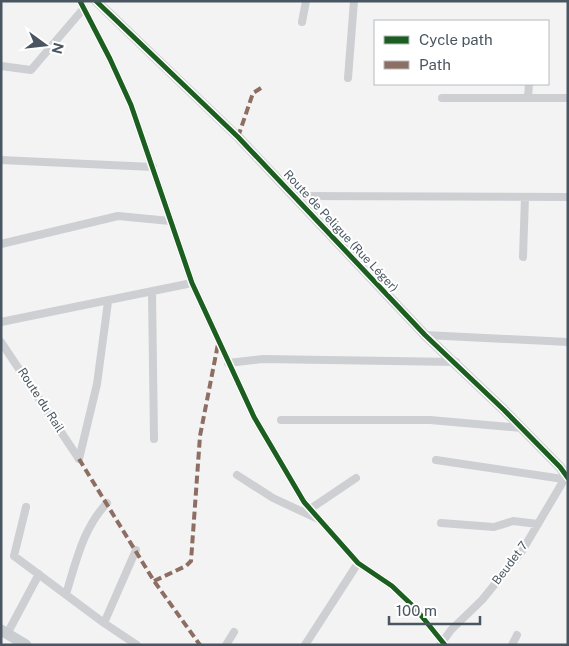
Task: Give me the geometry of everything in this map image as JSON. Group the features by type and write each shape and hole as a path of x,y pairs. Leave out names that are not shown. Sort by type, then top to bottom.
{"main road":[{"path":"4,632 26,645"}],"street":[{"name":"Route de Peligue (Rue Léger)","path":"96,1 238,137 296,196 425,335 456,362 560,466 566,476"},
{"path":"302,22 306,1"},
{"path":"348,78 354,1"},
{"path":"1,66 31,70 82,5 131,105 192,283 254,416 310,509 358,563 392,586 415,608 442,644"},
{"path":"528,98 529,85"},
{"path":"442,98 568,98"},
{"path":"1,160 153,167"},
{"path":"296,196 568,197"},
{"path":"523,257 525,197"},
{"path":"1,244 118,216 140,216 170,220"},
{"path":"1,322 108,302 192,283"},
{"path":"152,292 154,439"},
{"name":"Route du Rail","path":"1,342 79,459 97,384 108,302"},
{"path":"425,335 568,342"},
{"path":"228,363 263,359 456,362"},
{"path":"281,420 430,420 522,428"},
{"path":"436,460 566,476"},
{"path":"237,475 273,498 322,521"},
{"name":"Beudet 7","path":"442,644 482,600 522,551 566,476"},
{"path":"310,509 356,478"},
{"path":"66,594 84,538 95,516 107,504"},
{"path":"26,507 14,556 104,624 137,645"},
{"path":"441,523 494,527 513,521 538,524"},
{"path":"104,624 136,550"},
{"path":"305,645 358,563"},
{"path":"4,632 39,574"},
{"path":"226,645 234,632"},
{"path":"512,645 517,635"}],"marked path":[{"path":"238,137 253,93 261,88"},
{"path":"154,581 186,566 191,561 200,436 218,344"},
{"path":"79,459 154,581 200,645"}],"cycle path":[{"path":"80,1 131,105 192,283 254,417 304,502 358,563 392,586 415,608 445,645"},
{"path":"96,1 238,137 425,335 504,410 560,467 568,478"}]}
